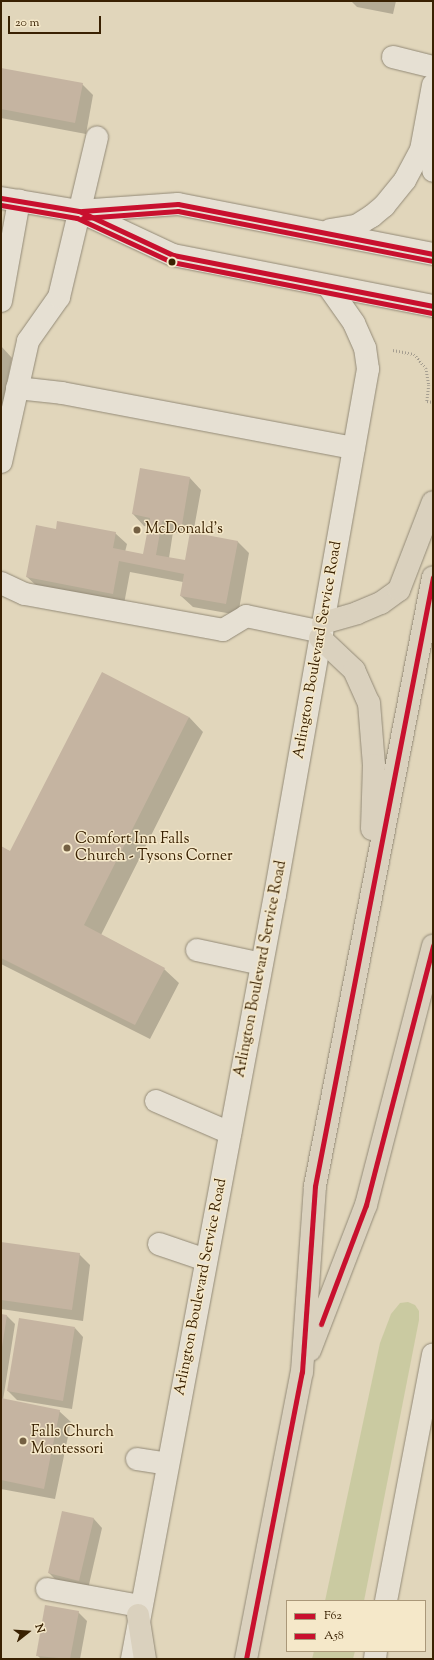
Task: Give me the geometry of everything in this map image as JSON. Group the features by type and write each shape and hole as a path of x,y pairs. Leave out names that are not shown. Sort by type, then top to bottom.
{"highway":[{"path":"371,892 374,765 369,703 354,670 322,631 357,613 381,603 399,590 433,502"},
{"path":"246,1659 302,1372 315,1186 433,577"},
{"path":"302,1372 366,1205 433,944"},
{"path":"139,1611 145,1659"}],"street":[{"path":"393,57 433,67"},
{"path":"318,233 356,226 384,206 405,180 421,150 433,84"},
{"path":"433,104 431,154 433,171"},
{"path":"1,462 28,341 60,297 79,211 98,137"},
{"path":"1,301 10,200 79,211 178,204 318,233 433,254"},
{"path":"79,211 174,255 433,306"},
{"name":"Arlington Boulevard Service Road","path":"132,1659 139,1611 262,964 368,369 365,348 354,323 328,286"},
{"path":"17,388 62,393 354,448"},
{"path":"1,582 25,594 223,630 246,616 322,631"},
{"path":"197,950 262,964"},
{"path":"156,1101 230,1133"},
{"path":"159,1244 206,1260"},
{"path":"386,1600 433,1354"},
{"path":"137,1459 167,1464"},
{"path":"47,1589 139,1611"}],"path":[{"path":"390,350 414,354 426,368 429,385 427,401 433,402"}],"green space":[{"path":"408,1302 415,1305 419,1311 419,1320 364,1600 325,1600 380,1343 391,1314 400,1303"},
{"path":"314,1652 355,1652 353,1659 312,1659"}],"building":[{"path":"1,68 83,83 75,123 1,109"},
{"path":"140,468 190,477 182,525 162,521 156,555 185,560 190,532 238,541 226,604 180,596 184,574 119,561 113,594 26,577 36,525 56,529 57,521 116,532 113,548 143,554 150,518 132,514"},
{"name":"Comfort Inn Falls Church - Tysons Corner","path":"102,672 189,717 84,925 165,968 135,1025 1,958 1,846 10,851"},
{"path":"1,1242 80,1253 72,1310 1,1300"},
{"path":"1,1314 7,1315 2,1347 1,1347"},
{"path":"19,1318 75,1327 63,1401 7,1391"},
{"path":"1,1398 60,1410 44,1489 1,1480"},
{"path":"62,1511 94,1518 79,1581 48,1573"},
{"path":"45,1605 79,1611 70,1659 36,1656"}],"transit line":[{"name":"F62","path":"1,198 79,211 173,255 433,306"},
{"name":"F62","path":"82,211 178,204 433,254"},
{"name":"A58","path":"1,205 77,218 172,262 432,313"},
{"name":"A58","path":"83,218 178,211 432,261"},
{"name":"F62","path":"246,1659 302,1372 315,1186 433,577"},
{"name":"F62","path":"321,1324 366,1205 433,945"}],"place":[{"name":"McDonald's","path":"137,530"},
{"name":"Comfort Inn Falls Church - Tysons Corner","path":"67,848"},
{"name":"Falls Church Montessori","path":"23,1441"}]}
